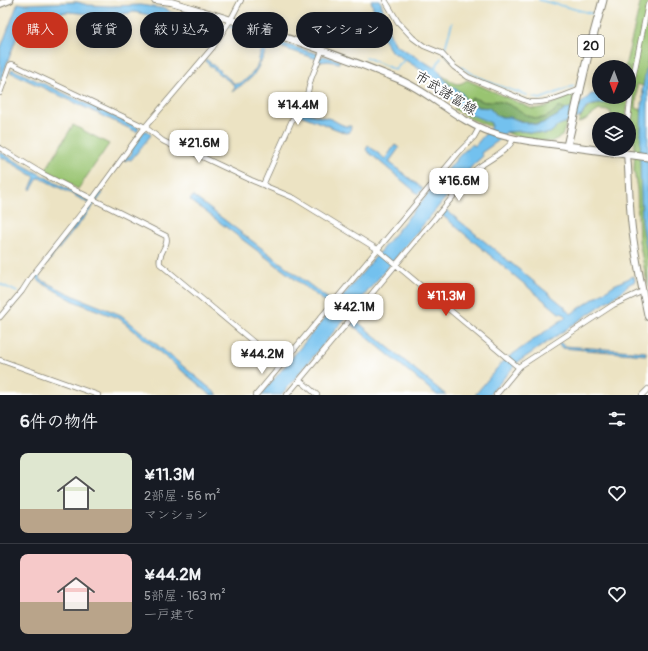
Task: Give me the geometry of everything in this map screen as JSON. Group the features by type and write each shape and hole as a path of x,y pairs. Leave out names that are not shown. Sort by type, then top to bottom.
{"main road":[{"path":"0,4 10,0"},
{"name":"市武諸富線","path":"155,0 171,2 228,24 301,42 322,53 400,80 430,95 466,121 482,129 511,139 567,146"},
{"name":"20","path":"567,146 603,0"},
{"path":"567,146 592,148"},
{"path":"636,153 648,156"},
{"path":"627,156 634,246 648,317"}],"street":[{"path":"0,317 92,202 145,127 204,58 228,24 241,0"},
{"path":"385,0 398,22 413,38 424,46 441,53 454,67 468,77 528,102 538,103 550,101 580,91"},
{"path":"629,112 633,78 648,4"},
{"path":"263,185 297,109 307,95 322,53"},
{"path":"0,93 10,65 12,64 145,127 163,141 194,153 294,198 378,250 518,366"},
{"path":"256,395 459,152 482,129"},
{"path":"287,395 476,169 486,161 498,155 512,143 511,139"},
{"path":"0,148 92,202 130,217 166,236 167,240 159,260 160,264 281,365"},
{"path":"496,395 518,366 612,305 642,291"},
{"path":"0,360 98,395"},
{"path":"300,380 317,395"},
{"path":"642,395 648,389"}],"green space":[{"path":"641,0 648,0 648,90 642,92 643,86 637,84 636,108 642,110 648,251 648,287 639,241 637,189 634,170 634,156 636,156 636,112 632,112 632,104 636,104 636,60 627,60"},
{"path":"443,76 457,84 467,80 533,109 546,107 572,94 574,96 572,107 565,110 559,107 543,118 536,118 499,101 485,102 473,98 466,101 461,94 445,80"},
{"path":"473,98 485,102 501,102 536,118 543,118 559,107 565,110 555,118 546,122 532,124 499,117 489,108 478,107 466,101"},
{"path":"597,104 627,104 627,112 599,110 592,112 592,115 578,123 584,111"},
{"path":"457,105 464,111 491,123 491,127 471,119 454,109"},
{"path":"567,122 562,136 551,142 517,137 506,132 521,131 545,134 550,133 559,125"},
{"path":"73,125 109,144 78,189 45,171"}],"water":[{"path":"371,0 379,0 384,12 374,12"},
{"path":"77,2 88,5 140,5 167,9 170,12 15,12 18,3"},
{"path":"12,19 13,48 0,82 0,50"},
{"path":"224,25 232,26 232,28 224,26"},
{"path":"393,40 396,45 438,70 448,84 462,93 466,101 478,107 489,108 499,117 510,117 522,122 537,125 546,122 565,110 583,102 591,94 592,104 599,104 587,107 580,117 559,125 550,133 545,134 521,131 506,132 498,141 481,153 483,156 473,165 281,395 261,395 460,155 472,144 475,146 491,127 491,123 461,109 440,90 437,80 391,51 389,48 393,48"},
{"path":"288,45 318,54 321,57 324,56 339,60 339,63 328,61 320,62 320,60 283,48 288,48"},
{"path":"264,48 268,48 252,77 232,92 235,87 232,83 219,74 205,61 206,59 235,84 238,84 251,74 258,64"},
{"path":"648,58 648,258 642,222 640,160 642,101 644,100 643,94 645,93 642,92"},
{"path":"12,69 139,128 137,132 10,72"},
{"path":"301,111 330,119 345,126 351,126 350,132 346,133 298,114"},
{"path":"144,131 147,131 151,135 131,160 127,159 126,161 123,159 130,156 132,148"},
{"path":"368,145 385,159 395,145 399,148 389,162 423,189 418,194 366,150"},
{"path":"0,152 92,203 100,192 103,193 45,266 39,277 41,280 76,297 121,315 218,395 211,395 120,319 76,302 40,282 35,277 91,205 40,178 38,178 31,190 30,189 35,177 0,156"},
{"path":"193,196 331,301 328,304 190,200"},
{"path":"446,210 565,307 565,309 571,314 614,285 634,276 635,281 518,362 489,395 475,395 503,361 566,317 562,313 559,313 442,215"},
{"path":"354,319 446,395 437,395 350,323"},
{"path":"560,342 564,346 646,352 646,355 562,348 558,343"}],"waterway":[{"path":"539,0 594,14"},
{"path":"452,23 444,52 454,62"},
{"path":"366,57 395,70 406,58"},
{"path":"434,70 441,58"},
{"path":"460,66 492,83 527,95"},
{"path":"533,97 540,99 574,86"},
{"path":"0,284 17,292"}]}
